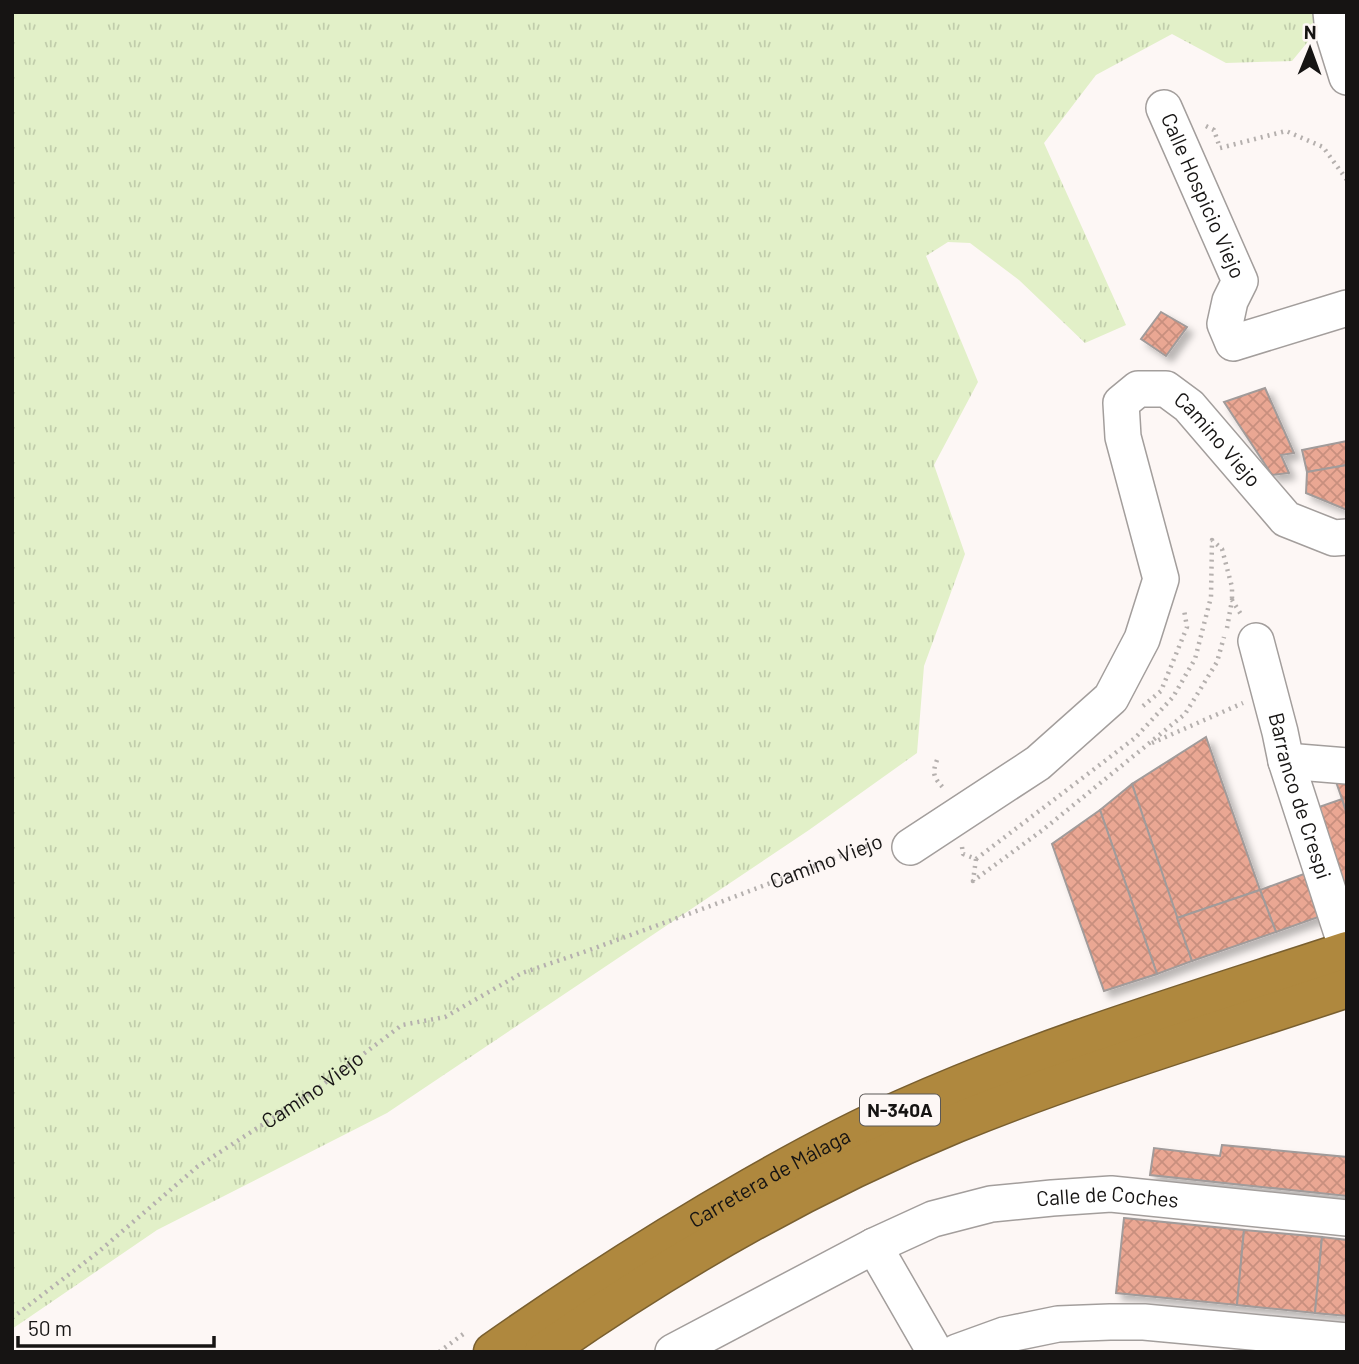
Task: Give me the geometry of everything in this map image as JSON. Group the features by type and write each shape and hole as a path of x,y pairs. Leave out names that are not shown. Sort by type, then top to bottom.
{"highway":[{"name":"Carretera de Málaga","path":"493,1352 569,1298 704,1215 808,1156 900,1110 993,1071 1347,950"},
{"name":"Carretera de Málaga","path":"544,1352 694,1256 799,1197 873,1160 956,1124 1073,1079 1347,988"}],"street":[{"path":"1331,12 1333,32 1347,77"},
{"name":"Calle Hospicio Viejo","path":"1164,108 1240,281 1230,301 1225,324 1233,342 1347,308"},
{"name":"Camino Viejo","path":"910,847 1038,763 1111,698 1142,639 1161,579 1123,437 1121,403 1138,389 1166,389 1189,406 1286,519 1334,537 1347,537"},
{"name":"Barranco de Crespi","path":"1256,641 1286,761 1347,950"},
{"path":"1286,761 1347,766"},
{"name":"Calle de Coches","path":"673,1352 874,1246 933,1219 991,1205 1111,1194 1347,1218"},
{"path":"874,1246 935,1352"},
{"path":"957,1352 1004,1335 1058,1324 1110,1322 1144,1322 1347,1341"}],"path":[{"name":"Calle Hospicio Viejo","path":"1164,108 1214,130 1220,148 1286,131 1323,147 1347,180"},
{"path":"976,859 973,881 1044,829 1185,714 1217,662 1232,600 1256,641"},
{"path":"1144,747 1269,691"},
{"name":"Camino Viejo","path":"12,1318 97,1253 197,1167 313,1092 402,1025 445,1017 522,972 700,910 895,835 910,847"}],"green space":[{"path":"12,12 1320,12 1315,33 1292,61 1226,63 1172,34 1096,75 1044,143 1126,325 1085,343 1019,280 970,243 948,242 926,256 978,382 934,465 965,554 924,666 917,753 809,830 387,1113 157,1230 12,1329"}],"building":[{"path":"1161,312 1187,327 1166,356 1141,339"},
{"path":"1265,388 1294,453 1281,455 1289,473 1272,475 1224,402"},
{"path":"1347,441 1347,465 1307,472 1302,450"},
{"path":"1347,465 1347,510 1306,493 1307,472"},
{"path":"1206,737 1260,890 1177,918 1132,784"},
{"path":"1334,776 1347,776 1347,815 1342,799"},
{"path":"1132,784 1192,961 1157,974 1100,810"},
{"path":"1342,799 1347,815 1347,907 1313,809"},
{"path":"1100,810 1157,974 1104,991 1052,844"},
{"path":"1312,871 1327,914 1276,932 1260,890"},
{"path":"1260,890 1276,932 1192,961 1177,918"},
{"path":"1222,1145 1347,1157 1347,1196 1150,1175 1154,1148 1220,1156"},
{"path":"1124,1218 1244,1230 1237,1305 1116,1293"},
{"path":"1244,1230 1322,1237 1315,1313 1237,1305"},
{"path":"1322,1237 1347,1240 1347,1316 1315,1313"}]}
